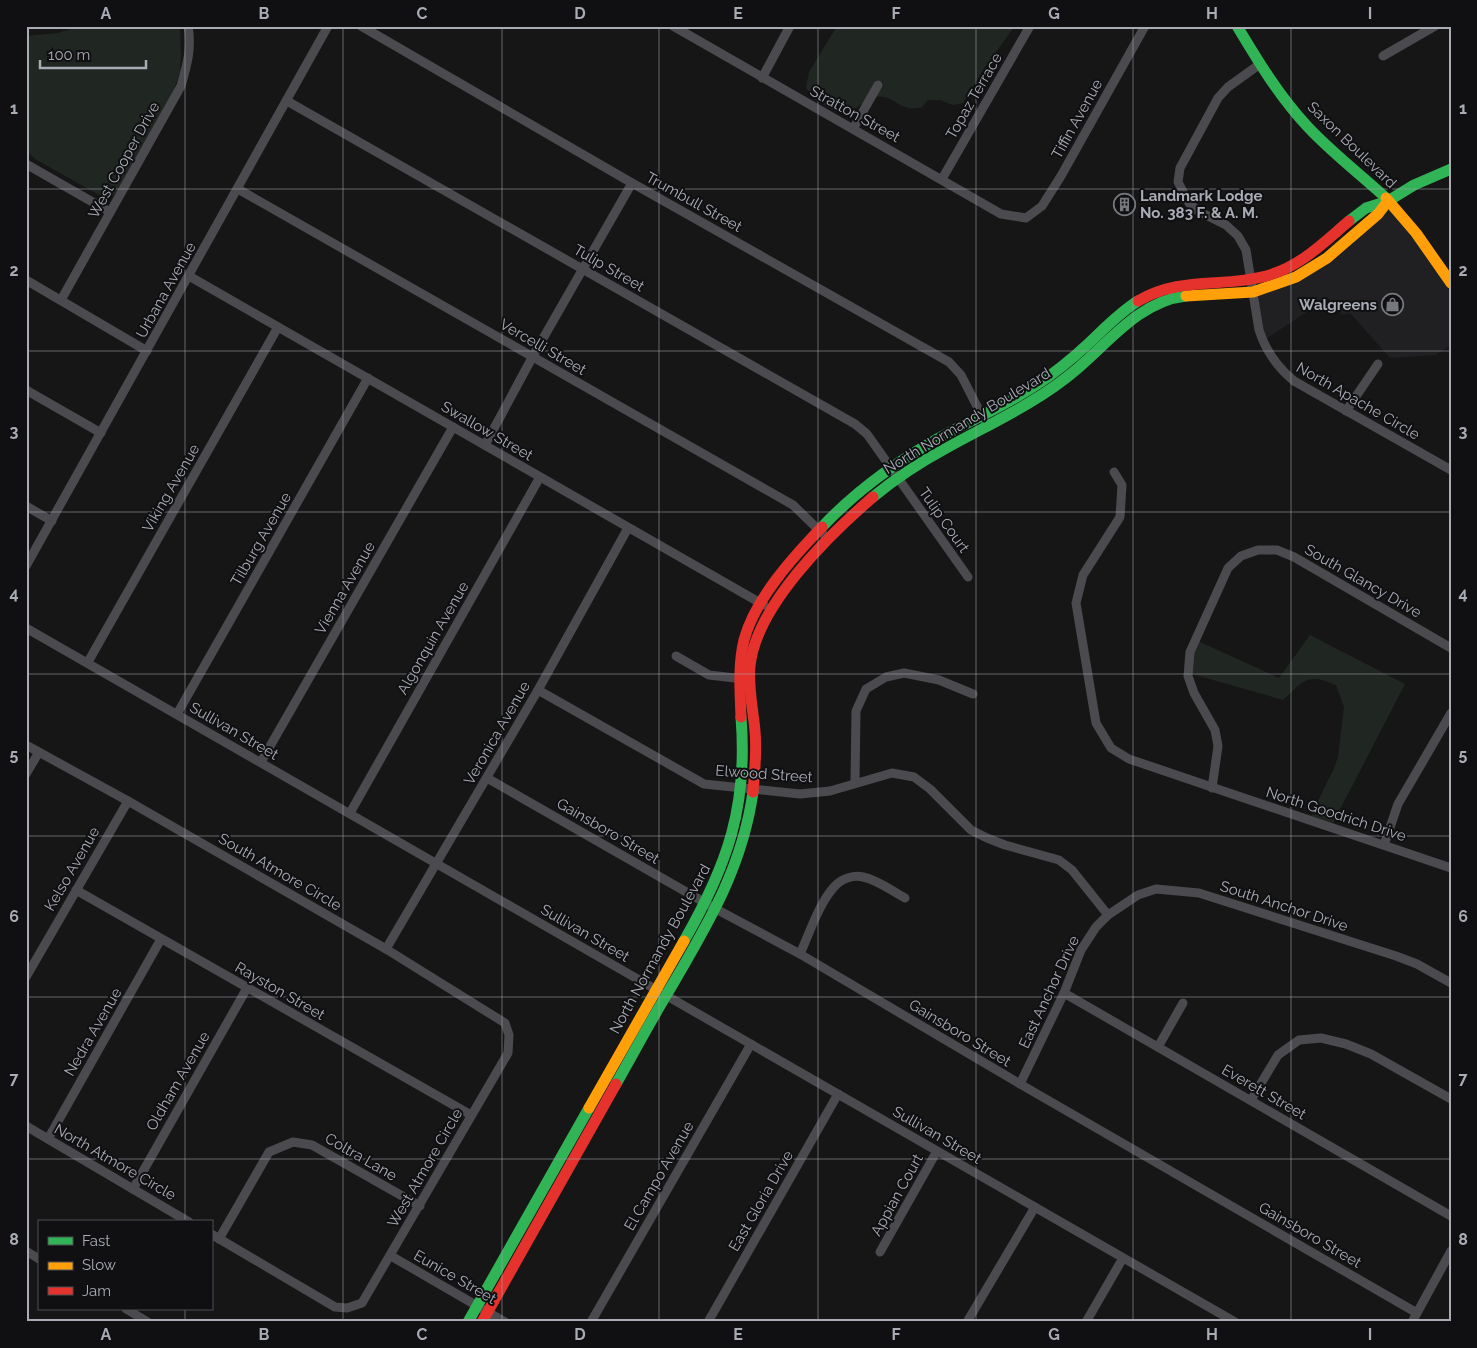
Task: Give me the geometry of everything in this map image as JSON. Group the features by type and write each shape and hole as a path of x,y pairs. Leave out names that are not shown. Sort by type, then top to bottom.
{"street":[{"name":"West Cooper Drive","path":"61,300 181,86 190,56 188,26"},
{"name":"Urbana Avenue","path":"26,566 328,26"},
{"name":"Trumbull Street","path":"361,26 632,183 949,362 961,376 983,416 987,428"},
{"name":"Stratton Street","path":"674,26 1001,214 1026,218"},
{"path":"762,78 790,26"},
{"name":"Topaz Terrace","path":"942,179 1030,26"},
{"name":"Tiffin Avenue","path":"1026,218 1042,206 1061,176 1145,26"},
{"name":"Saxon Boulevard","path":"1236,26 1273,85 1306,125 1388,201 1415,232 1451,283"},
{"path":"1383,56 1435,26"},
{"name":"North Apache Circle","path":"1260,64 1228,87 1218,98 1180,168 1178,182 1184,195 1189,203 1198,211 1226,225 1238,236 1246,250 1258,330 1272,359 1283,372 1294,381 1451,470"},
{"path":"853,129 878,85"},
{"name":"Tulip Street","path":"287,101 855,424 867,434 898,478"},
{"path":"26,164 110,212"},
{"name":"North Normandy Boulevard","path":"744,679 750,666 759,632 771,609 823,534 862,489 891,468 928,444 983,416 1041,382 1078,353 1123,310 1145,297 1183,284 1206,281 1233,282 1251,278 1273,273 1297,263 1320,248 1369,206 1388,201 1423,181 1451,169"},
{"path":"485,445 533,356 632,183"},
{"name":"Vercelli Street","path":"238,189 793,505 823,534"},
{"name":"North Normandy Boulevard","path":"468,1322 710,906 730,878 741,848 748,788 756,748 740,656 750,622 788,565 823,534 898,478 943,450 1014,414 1062,382 1144,310 1183,296 1253,292 1296,277 1327,258 1378,214 1388,201"},
{"name":"Swallow Street","path":"189,276 771,609"},
{"path":"26,280 147,351"},
{"name":"Viking Avenue","path":"88,662 278,327"},
{"path":"1346,411 1378,364"},
{"name":"Tilburg Avenue","path":"177,714 368,378"},
{"path":"26,390 101,433"},
{"name":"Vienna Avenue","path":"261,762 453,427"},
{"name":"North Goodrich Drive","path":"1114,472 1122,485 1120,517 1083,574 1076,603 1096,723 1111,748 1129,759 1451,868"},
{"name":"Algonquin Avenue","path":"350,813 540,477"},
{"name":"Tulip Court","path":"898,478 968,577"},
{"path":"26,506 52,521"},
{"name":"Veronica Avenue","path":"386,949 488,778 628,528"},
{"name":"South Glancy Drive","path":"1212,788 1218,746 1215,730 1194,694 1188,676 1190,652 1228,568 1241,556 1258,550 1277,550 1294,556 1451,648"},
{"name":"Sullivan Street","path":"26,628 1235,1322"},
{"path":"676,656 709,675 744,679"},
{"path":"855,782 856,711 866,689 886,677 904,673 940,680 973,694"},
{"name":"Elwood Street","path":"538,690 704,784 800,794 830,791 892,772 914,777 930,789 971,830 1005,845 1060,860 1072,870 1108,915"},
{"path":"1384,845 1398,804 1451,713"},
{"name":"South Atmore Circle","path":"26,745 128,801 386,949 505,1024 509,1035"},
{"path":"26,774 38,752"},
{"name":"Gainsboro Street","path":"488,778 710,906 800,954 1020,1084 1417,1313"},
{"name":"Kelso Avenue","path":"26,978 128,801"},
{"path":"800,954 826,899 836,884 845,879 863,877 905,898"},
{"name":"Rayston Street","path":"76,890 471,1115"},
{"name":"South Anchor Drive","path":"1108,915 1138,895 1156,890 1199,893 1396,956 1417,964 1451,983"},
{"name":"East Anchor Drive","path":"1020,1084 1064,993 1081,950 1096,927 1108,915"},
{"name":"Nedra Avenue","path":"48,1139 162,939"},
{"name":"Oldham Avenue","path":"133,1189 247,988"},
{"name":"North Normandy Boulevard","path":"485,1317 661,992"},
{"name":"Everett Street","path":"1064,993 1451,1216"},
{"path":"1158,1047 1183,1003"},
{"name":"West Atmore Circle","path":"215,1237 335,1307 351,1307 362,1303 508,1053 509,1035"},
{"path":"1251,1100 1278,1055 1299,1040 1321,1038 1346,1044 1371,1054 1451,1099"},
{"name":"El Campo Avenue","path":"591,1322 751,1044"},
{"name":"East Gloria Drive","path":"708,1322 838,1094"},
{"name":"North Atmore Circle","path":"26,1126 186,1220"},
{"name":"Coltra Lane","path":"215,1237 269,1152 293,1142 312,1145 420,1206"},
{"name":"Appian Court","path":"880,1252 937,1151"},
{"path":"967,1322 1035,1207"},
{"path":"26,1251 38,1257"},
{"path":"1412,1322 1451,1251"},
{"name":"Eunice Street","path":"391,1256 477,1306 485,1317 505,1322"},
{"path":"1086,1322 1123,1258"},
{"path":"128,1310 148,1322"}],"shaded area":[{"path":"82,26 180,26 180,73 169,102 118,191 108,200 35,159 26,150 26,36 57,33"},
{"path":"837,26 1015,26 985,67 963,103 953,105 940,100 928,100 922,107 908,108 887,98 876,97 883,83 877,80 865,101 855,109 836,112 811,97 806,87 809,72"},
{"path":"1388,207 1431,260 1451,290 1451,345 1436,355 1390,358 1350,313 1342,315 1328,298 1266,339 1262,329 1257,295 1272,291"},
{"path":"1310,635 1405,684 1333,823 1311,816 1338,757 1344,707 1336,685 1318,679 1306,680 1283,700 1192,674 1193,652 1198,641 1279,678"}],"traffic: fast":[{"path":"1237,26 1269,78 1297,115 1326,145 1386,198"},
{"path":"1349,221 1366,208 1388,201 1414,185 1451,169"},
{"path":"873,497 925,460 1045,393 1077,369 1140,314 1169,299 1186,296"},
{"path":"822,527 863,489 907,457 1024,393 1064,365 1119,315 1138,301"},
{"path":"684,941 712,886 732,834 738,807 741,779 741,717"},
{"path":"616,1084 720,897 740,847 748,820 753,792"},
{"path":"468,1322 589,1108"}],"traffic: slow":[{"path":"1386,198 1416,233 1451,283"},
{"path":"1186,296 1253,292 1296,277 1327,258 1378,214 1388,201"},
{"path":"589,1108 684,941"}],"traffic: jam":[{"path":"1138,301 1170,288 1250,279 1278,272 1290,267 1320,246 1349,221"},
{"path":"753,792 756,746 750,690 750,666 755,643 780,596 797,573 816,551 873,497"},
{"path":"741,717 741,659 749,625 776,579 822,527"},
{"path":"482,1322 616,1084"}],"place":[{"name":"Landmark Lodge No. 383 F. & A. M.","path":"1124,205"},
{"name":"Walgreens","path":"1393,305"}]}
